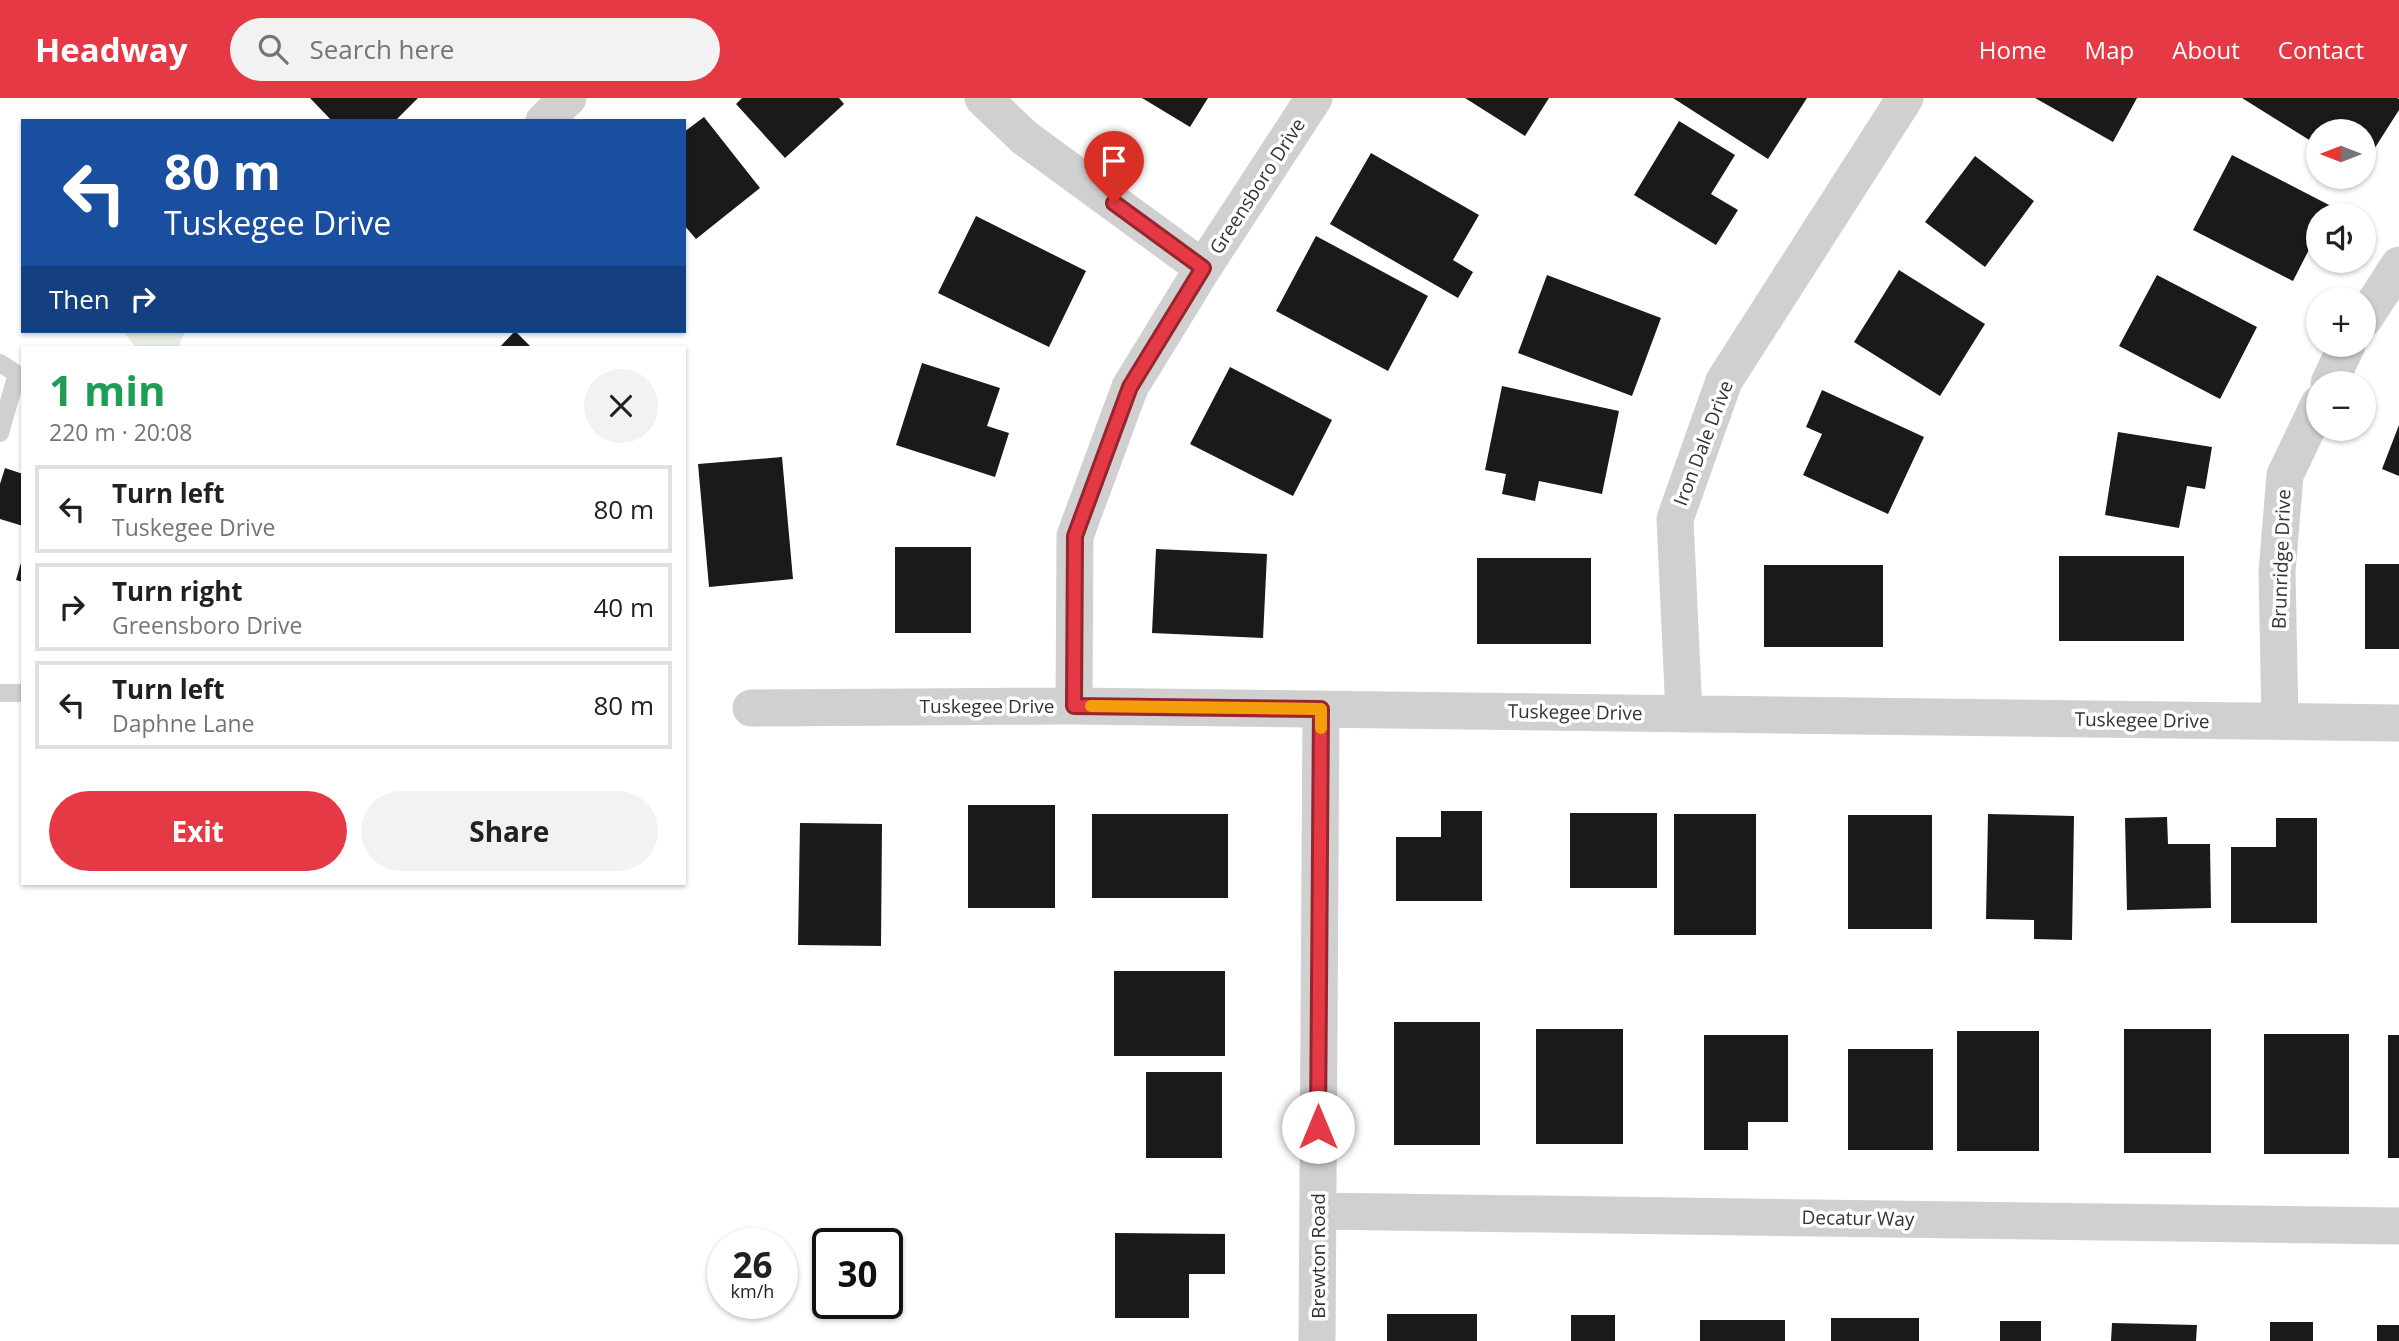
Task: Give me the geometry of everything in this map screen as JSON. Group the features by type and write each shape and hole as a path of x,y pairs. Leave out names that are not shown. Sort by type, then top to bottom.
{"street":[{"path":"546,119 568,98"},
{"path":"983,98 1025,138 1203,268"},
{"name":"Greensboro Drive","path":"1074,706 1075,536 1130,387 1203,268 1314,98"},
{"name":"Iron Dale Drive","path":"1684,714 1675,520 1724,382 1905,98"},
{"path":"2376,300 2399,265"},
{"name":"Brunridge Drive","path":"2280,721 2277,572 2285,475 2306,431"},
{"name":"Tuskegee Drive","path":"751,708 1074,706 2399,723"},
{"name":"Brewton Road","path":"1317,1341 1321,709"},
{"name":"Decatur Way","path":"1318,1211 2399,1226"}],"lane":[{"path":"0,363 18,374 0,433"},
{"path":"0,693 21,693"}],"shaded area":[{"path":"125,333 184,333 179,346 134,346"}],"building":[{"path":"310,98 418,98 397,119 330,119"},
{"path":"742,98 839,98 844,104 785,158 736,104"},
{"path":"1142,98 1208,98 1190,127"},
{"path":"1465,98 1549,98 1525,136"},
{"path":"1673,98 1807,98 1768,159"},
{"path":"2035,98 2137,98 2113,142"},
{"path":"2242,98 2399,99 2399,110 2376,146 2376,119 2306,119 2306,138"},
{"path":"704,117 760,188 696,239 686,227 686,130"},
{"path":"1679,121 1735,155 1711,194 1738,210 1716,245 1634,195"},
{"path":"1371,153 1479,215 1453,260 1473,272 1458,298 1330,224"},
{"path":"2232,155 2325,203 2306,203 2306,256 2293,281 2193,230"},
{"path":"1975,156 2034,201 1985,267 1925,222"},
{"path":"976,216 1086,271 1049,347 938,293"},
{"path":"1316,236 1428,296 1388,371 1276,311"},
{"path":"1899,270 1985,324 1940,396 1854,342"},
{"path":"1547,275 1661,318 1632,396 1518,353"},
{"path":"2157,275 2257,327 2220,399 2119,346"},
{"path":"513,333 517,333 530,346 501,346"},
{"path":"922,363 1000,388 987,426 1009,433 995,477 896,445"},
{"path":"1230,367 1332,420 1293,496 1190,444"},
{"path":"1502,386 1619,411 1602,494 1539,481 1535,501 1502,494 1506,474 1485,470"},
{"path":"1822,390 1924,437 1888,514 1803,475 1822,434 1806,427"},
{"path":"2399,425 2399,476 2382,469"},
{"path":"2118,432 2212,447 2205,489 2187,486 2179,528 2105,515"},
{"path":"782,457 793,579 709,587 698,464"},
{"path":"5,468 21,473 21,525 0,519 0,484"},
{"path":"895,547 971,547 971,633 895,633"},
{"path":"1156,549 1267,554 1263,638 1152,633"},
{"path":"2059,556 2184,556 2184,641 2059,641"},
{"path":"1477,558 1591,558 1591,644 1477,644"},
{"path":"21,562 21,581 16,580"},
{"path":"2365,564 2399,564 2399,649 2365,649"},
{"path":"1764,565 1883,565 1883,647 1764,647"},
{"path":"968,805 1055,805 1055,908 968,908"},
{"path":"1441,811 1482,811 1482,901 1396,901 1396,837 1441,837"},
{"path":"1570,813 1657,813 1657,888 1570,888"},
{"path":"1092,814 1228,814 1228,898 1092,898"},
{"path":"1674,814 1756,814 1756,935 1674,935"},
{"path":"1988,814 2074,816 2072,940 2034,939 2034,920 1986,919"},
{"path":"1848,815 1932,815 1932,929 1848,929"},
{"path":"2167,817 2168,844 2210,844 2211,908 2127,910 2125,818"},
{"path":"2276,818 2317,818 2317,923 2231,923 2231,847 2276,847"},
{"path":"800,823 882,824 881,946 798,945"},
{"path":"1114,971 1225,971 1225,1056 1114,1056"},
{"path":"1394,1022 1480,1022 1480,1145 1394,1145"},
{"path":"1536,1029 1623,1029 1623,1144 1536,1144"},
{"path":"2124,1029 2211,1029 2211,1153 2124,1153"},
{"path":"1957,1031 2039,1031 2039,1151 1957,1151"},
{"path":"2264,1034 2349,1034 2349,1154 2264,1154"},
{"path":"1704,1035 1788,1035 1788,1122 1748,1122 1748,1150 1704,1150"},
{"path":"2388,1035 2399,1035 2399,1158 2388,1158"},
{"path":"1848,1049 1933,1049 1933,1150 1848,1150"},
{"path":"1146,1072 1222,1072 1222,1158 1146,1158"},
{"path":"1115,1233 1225,1234 1225,1274 1189,1274 1189,1318 1115,1318"},
{"path":"1387,1314 1477,1314 1477,1341 1387,1341"},
{"path":"1571,1315 1615,1315 1615,1341 1571,1341"},
{"path":"1831,1318 1919,1318 1919,1341 1831,1341"},
{"path":"1700,1320 1785,1320 1785,1341 1700,1341"},
{"path":"2000,1321 2041,1321 2041,1341 2000,1341"},
{"path":"2270,1322 2313,1322 2313,1341 2270,1341"},
{"path":"2112,1323 2197,1325 2196,1341 2111,1341"},
{"path":"2377,1325 2399,1325 2399,1341 2377,1341"}],"slow traffic":[{"path":"1091,706 1321,709 1321,728"}],"route":[{"path":"1114,203 1203,268 1130,387 1075,536 1074,706 1321,709 1318,1127"}]}
